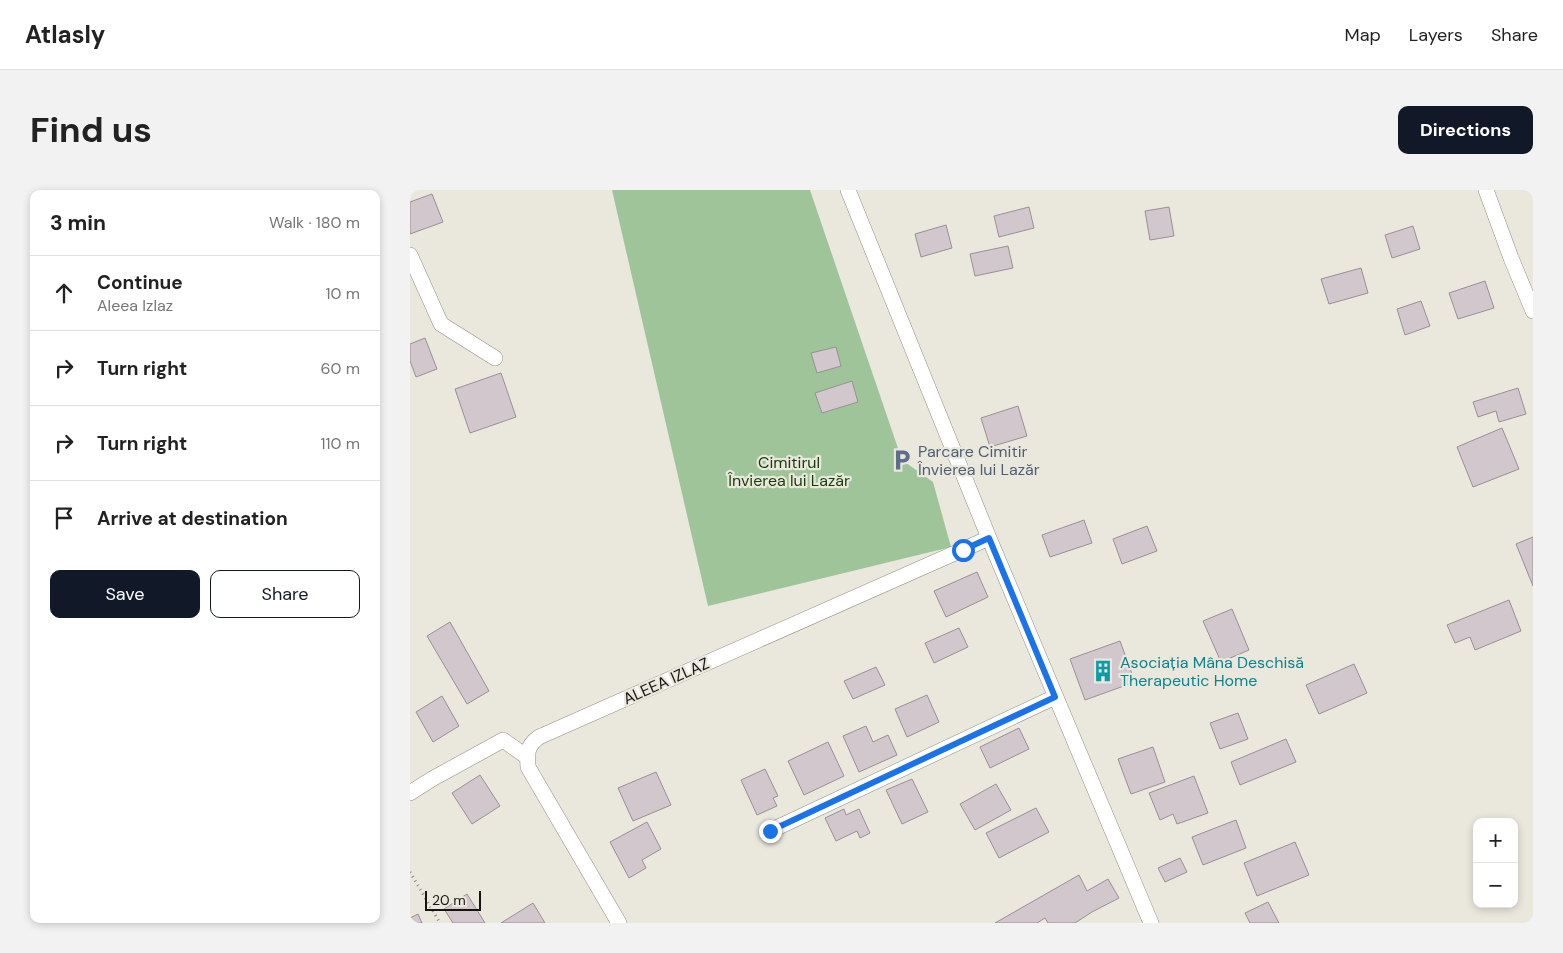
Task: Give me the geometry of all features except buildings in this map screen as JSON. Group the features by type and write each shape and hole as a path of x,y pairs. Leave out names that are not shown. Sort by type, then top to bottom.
{"street":[{"path":"848,190 989,538 1151,923"},
{"path":"1486,190 1533,311"},
{"path":"410,255 441,324 495,358"},
{"name":"ALEEA IZLAZ","path":"527,756 530,744 539,737 989,538"},
{"path":"770,831 1055,697"},
{"path":"410,793 503,740 527,756 528,767 534,780 619,923"}],"path":[{"path":"410,872 440,923"}],"green space":[{"name":"Cimitirul Învierea lui Lazăr","path":"612,190 810,190 902,460 933,482 951,547 708,606"}],"place":[{"name":"Parcare Cimitir Învierea lui Lazăr","path":"902,460"},
{"name":"Asociația Mâna Deschisă Therapeutic Home","path":"1103,671"}],"route":[{"path":"770,831 1055,697 989,538 963,550"}]}
